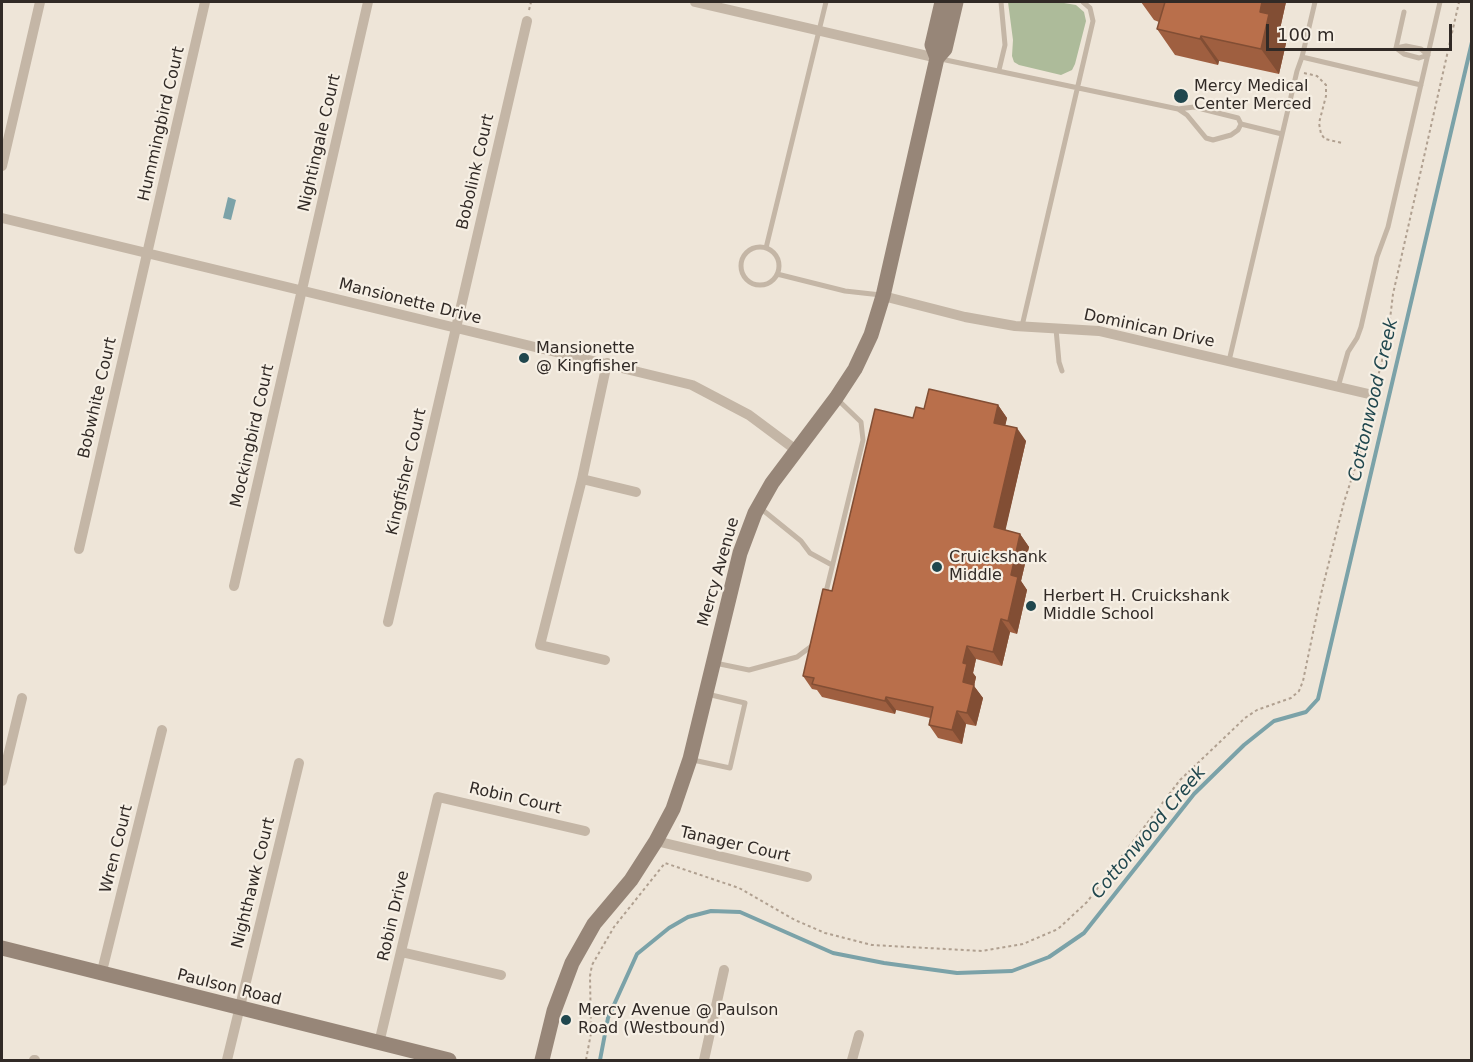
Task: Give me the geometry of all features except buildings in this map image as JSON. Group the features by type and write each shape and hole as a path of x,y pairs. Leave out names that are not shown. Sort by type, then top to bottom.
{"street":[{"path":"2,166 40,2"},
{"name":"Hummingbird Court","path":"147,254 205,2"},
{"name":"Nightingale Court","path":"301,291 368,2"},
{"path":"695,2 937,58"},
{"name":"Mercy Avenue","path":"937,58 932,45 942,2"},
{"name":"Mercy Avenue","path":"542,1060 554,1011 572,963 594,924 631,880 673,809 690,759 740,553 758,506 772,483 836,398 855,369 871,335 883,296 937,58 945,49 956,2"},
{"name":"Bobolink Court","path":"455,329 527,21"},
{"name":"Mansionette Drive","path":"2,218 692,385 749,415 796,450"},
{"name":"Bobwhite Court","path":"79,549 147,254"},
{"name":"Mockingbird Court","path":"234,586 301,291"},
{"name":"Dominican Drive","path":"883,296 965,316 1022,326 1099,331 1373,395"},
{"name":"Kingfisher Court","path":"388,622 455,329"},
{"path":"605,660 540,645 582,479 607,363"},
{"path":"582,479 636,492"},
{"path":"2,781 22,698"},
{"name":"Wren Court","path":"101,975 162,730"},
{"name":"Nighthawk Court","path":"228,1060 299,763"},
{"name":"Robin Court","path":"438,797 585,831"},
{"name":"Robin Drive","path":"379,1043 438,797"},
{"name":"Tanager Court","path":"656,841 807,877"},
{"name":"Paulson Road","path":"2,948 101,975 449,1060"},
{"path":"401,952 501,975"},
{"path":"704,1060 724,970"},
{"path":"852,1060 859,1035"}],"lane":[{"path":"766,248 826,2"},
{"path":"999,70 1005,45 1001,2"},
{"path":"1022,326 1093,21 1090,8 1083,2"},
{"path":"1229,362 1297,71 1316,2"},
{"path":"1338,387 1348,352 1361,327 1377,257 1388,227 1440,2"},
{"path":"1404,12 1396,48 1406,46 1420,49 1428,55"},
{"path":"1302,57 1421,85"},
{"path":"937,58 1178,109 1194,107 1238,118 1241,124 1282,134"},
{"path":"1178,109 1187,115 1206,138 1221,139 1238,130 1241,124"},
{"path":"754,248 766,248 776,256 779,268 777,274 774,279 763,285 750,283 742,274 741,261 744,255 754,248"},
{"path":"777,274 845,291 883,296"},
{"path":"1056,327 1062,371"},
{"path":"824,600 863,440 861,422 836,398"},
{"path":"758,506 801,541 810,553 832,565"},
{"path":"713,662 749,670 798,657 813,646 816,634"},
{"path":"690,759 730,768 745,703 706,694"}],"path":[{"path":"586,1060 591,1033 590,976 592,966 614,927 665,863 739,888 795,920 825,933 872,945 982,951 1023,945 1058,929 1087,902 1180,780 1245,718 1257,710 1291,698 1299,692 1344,502 1362,447 1388,336 1393,294 1460,2"},
{"path":"1297,71 1317,76 1326,85 1319,129 1325,139 1342,143"}],"green space":[{"path":"1008,2 1058,2 1076,5 1084,12 1086,21 1072,70 1061,75 1014,62"}],"water":[{"path":"228,197 236,200 231,220 223,218"}],"waterway":[{"name":"Cottonwood Creek","path":"600,1060 608,1018 637,954 669,928 688,917 711,911 740,912 833,953 957,973 1012,971 1049,957 1084,933 1194,794 1244,745 1274,721 1306,712 1318,699 1472,42"}],"place":[{"name":"Mercy Medical Center Merced","path":"1181,96"},
{"name":"Mansionette @ Kingfisher","path":"524,358"},
{"name":"Cruickshank Middle","path":"937,567"},
{"name":"Herbert H. Cruickshank Middle School","path":"1031,606"},
{"name":"Mercy Avenue @ Paulson Road (Westbound)","path":"566,1020"}]}
